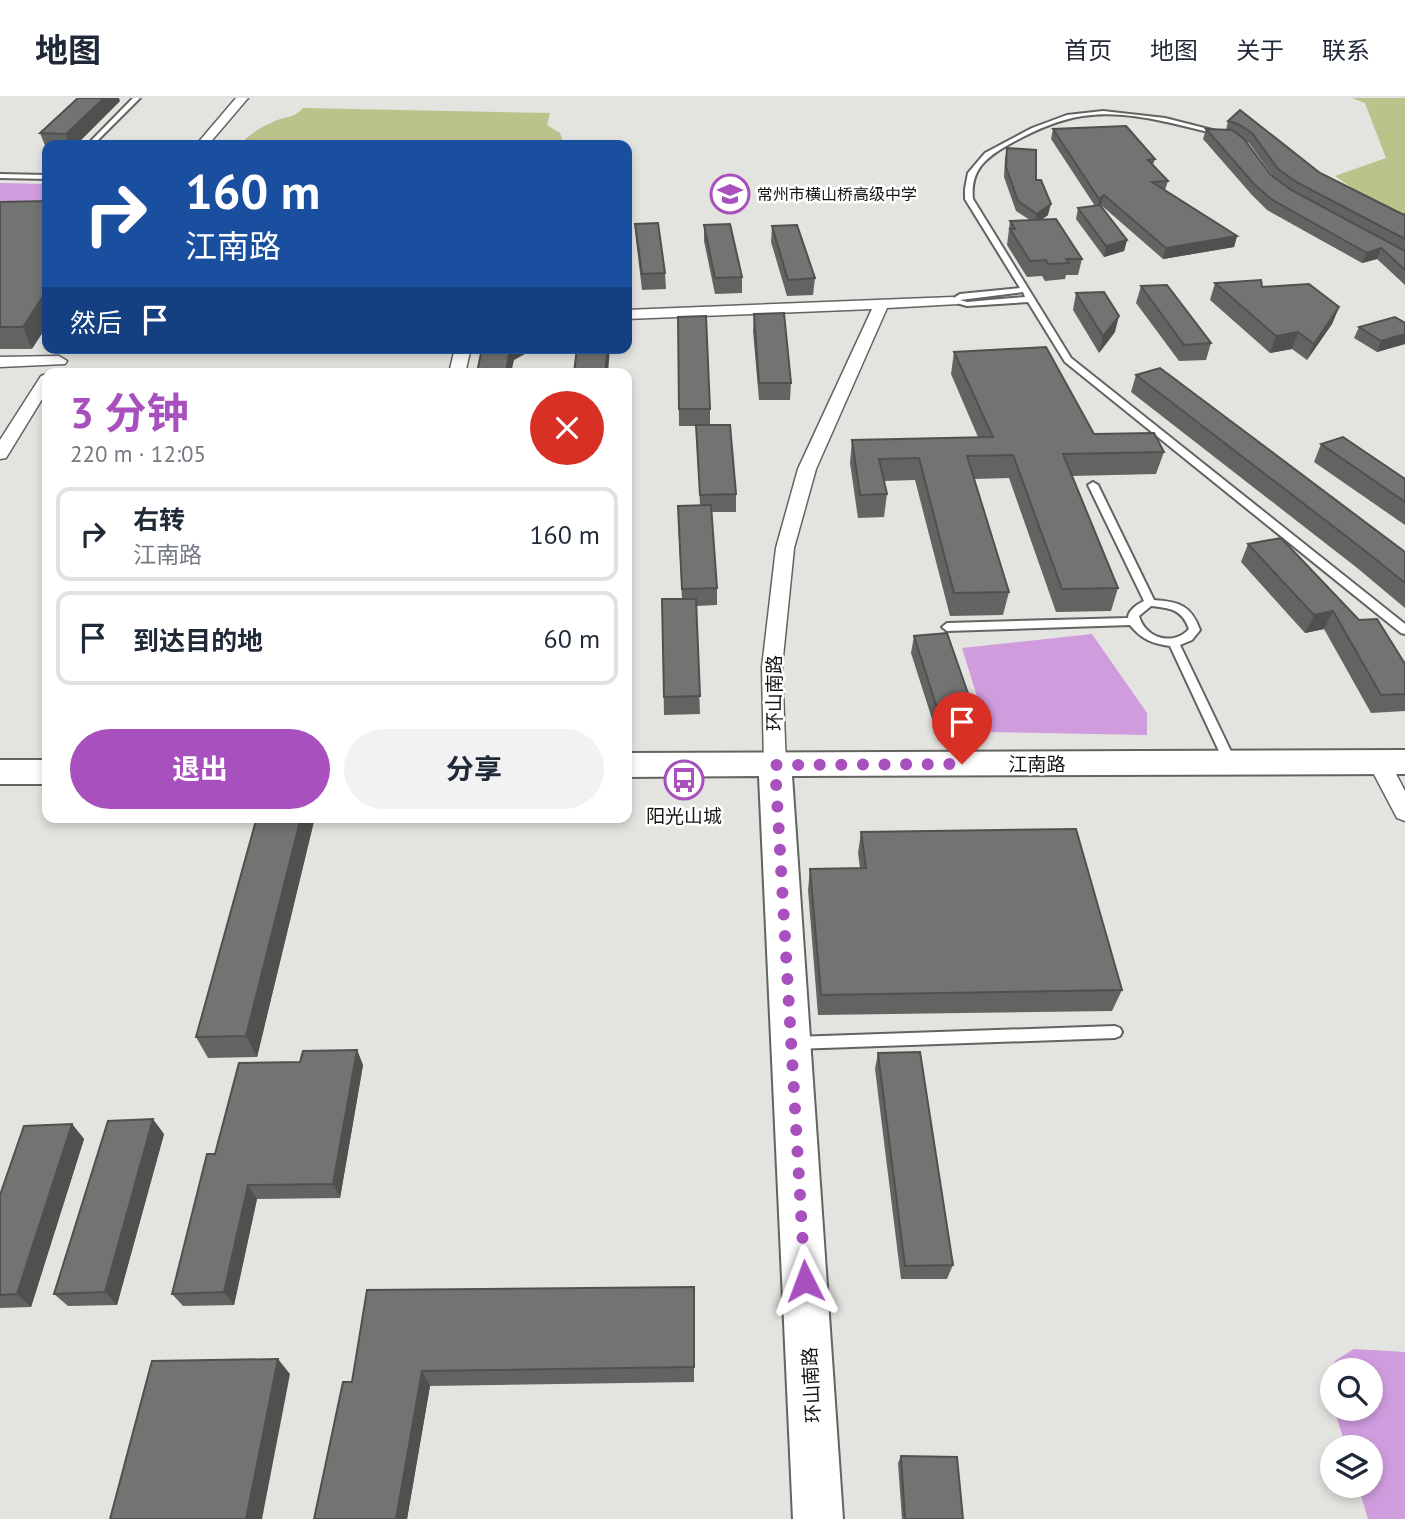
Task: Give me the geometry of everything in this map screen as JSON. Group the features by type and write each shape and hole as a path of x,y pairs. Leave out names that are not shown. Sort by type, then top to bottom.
{"main road":[{"name":"江南路","path":"632,765 1231,764 1391,761"},
{"name":"环山南路","path":"775,765 818,1519"},
{"path":"0,772 42,772"}],"street":[{"path":"206,140 243,98"},
{"path":"632,315 953,301"},
{"name":"环山南路","path":"775,765 772,667 785,548 807,469 881,305"},
{"path":"0,362 59,361"},
{"path":"0,454 42,387"},
{"path":"1391,761 1405,812"}],"lane":[{"path":"95,140 137,98"},
{"path":"1232,137 1144,116 1080,115 1050,124 993,150 980,160 971,172 967,187 969,199 1068,360 1405,630"},
{"path":"0,176 42,177"},
{"path":"953,301 960,296 1024,290"},
{"path":"953,301 967,304 1030,299"},
{"path":"1093,485 1150,603"},
{"path":"1150,603 1172,605 1191,616 1195,630 1191,636 1174,643 1153,639 1137,628 1134,621 1137,610 1150,603"},
{"path":"947,627 1134,621"},
{"path":"1174,643 1231,764"},
{"path":"791,1043 1115,1032"}],"green space":[{"path":"1352,98 1405,98 1405,215 1359,193 1335,176 1386,158 1365,103"},
{"path":"303,108 550,113 547,125 560,133 562,140 245,140 259,129 296,114"}],"shaded area":[{"path":"0,183 42,184 42,205 0,204"},
{"path":"1092,634 1147,713 1147,735 988,732 962,648"},
{"path":"1354,1349 1405,1352 1405,1519 1368,1519 1362,1498 1383,1498 1383,1435 1342,1435 1338,1421 1383,1421 1383,1358 1339,1358"}],"building":[{"path":"78,98 104,98 66,134 40,133"},
{"path":"1240,110 1320,173 1405,214 1405,239 1298,183 1278,169 1252,133 1228,121"},
{"path":"1126,126 1155,159 1148,160 1168,181 1152,182 1237,236 1166,248 1104,195 1099,199 1053,129"},
{"path":"1206,129 1232,130 1244,139 1271,175 1291,190 1405,251 1405,270 1381,248 1367,253 1271,199 1254,184"},
{"path":"1007,148 1036,150 1036,180 1041,180 1051,204 1037,214 1018,201 1006,167"},
{"path":"42,201 42,298 23,327 0,327 0,202"},
{"path":"1100,205 1127,240 1106,246 1078,208"},
{"path":"1056,219 1082,259 1066,259 1069,263 1048,264 1046,260 1030,261 1010,229 1015,229 1010,221"},
{"path":"658,223 665,273 642,274 635,224"},
{"path":"730,224 742,277 715,278 704,225"},
{"path":"797,225 815,278 788,280 772,226"},
{"path":"1261,280 1262,287 1309,284 1339,307 1314,344 1298,332 1276,336 1215,283"},
{"path":"1167,285 1211,343 1184,345 1141,286"},
{"path":"1104,292 1119,316 1103,336 1076,293"},
{"path":"784,313 791,383 759,383 754,314"},
{"path":"706,316 710,409 679,409 678,317"},
{"path":"1395,317 1405,323 1405,334 1381,341 1359,327"},
{"path":"1046,347 1094,434 1154,433 1164,452 1063,454 1118,588 1062,589 1013,455 967,456 1009,592 954,593 919,458 879,459 887,494 860,495 852,440 993,437 954,352"},
{"path":"481,354 509,354 507,368 478,368"},
{"path":"576,354 607,354 606,368 575,368"},
{"path":"1160,368 1405,552 1405,583 1136,375"},
{"path":"696,425 730,425 736,494 700,495"},
{"path":"1343,437 1405,479 1405,502 1321,444"},
{"path":"711,505 717,588 682,589 678,506"},
{"path":"1281,538 1359,620 1377,619 1405,664 1405,694 1381,695 1333,611 1314,615 1248,544"},
{"path":"662,599 696,599 700,696 664,697"},
{"path":"947,633 971,702 936,705 914,636"},
{"path":"255,823 299,823 246,1036 196,1037"},
{"path":"1076,829 1122,990 821,995 810,869 866,868 861,832"},
{"path":"357,1050 333,1184 248,1185 224,1292 172,1294 207,1154 215,1154 239,1063 300,1062 303,1051"},
{"path":"920,1052 953,1265 905,1266 878,1053"},
{"path":"153,1119 105,1292 54,1294 108,1121"},
{"path":"72,1124 17,1294 0,1295 0,1195 24,1126"},
{"path":"694,1287 694,1367 422,1371 396,1519 314,1519 343,1382 352,1382 367,1290"},
{"path":"278,1359 246,1519 110,1519 152,1361"},
{"path":"901,1456 957,1457 963,1519 905,1519"}],"place":[{"name":"常州市横山桥高级中学","path":"730,194"},
{"name":"阳光山城","path":"684,780"}],"route":[{"path":"805,1281 775,765 962,764"}]}
